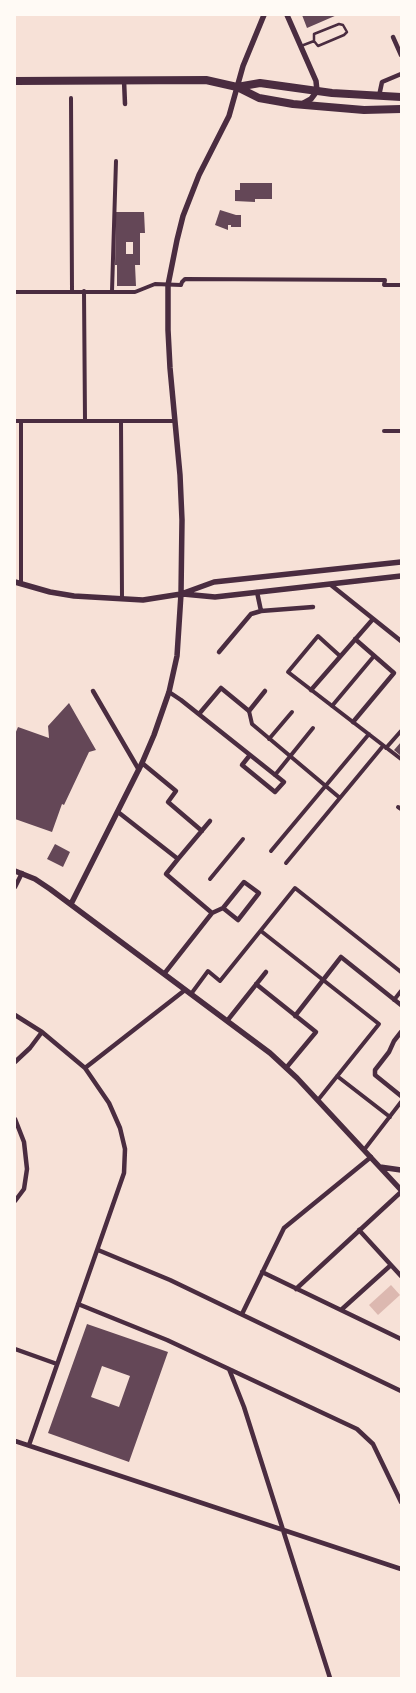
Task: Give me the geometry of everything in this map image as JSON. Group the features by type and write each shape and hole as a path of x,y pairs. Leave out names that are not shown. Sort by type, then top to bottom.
{"main road":[{"path":"15,81 206,80 237,87 259,98 300,105 364,110 401,109"},
{"path":"237,87 260,83 317,91 401,97"}],"street":[{"path":"70,904 139,770 154,735 177,656 181,594 182,520 168,330 168,285 183,216 199,175 229,116 243,66 264,15"},
{"path":"287,15 316,81 317,91 311,99 300,105"},
{"path":"393,36 401,55"},
{"path":"379,96 382,82 401,74"},
{"path":"124,80 125,104"},
{"path":"71,98 72,292"},
{"path":"112,291 116,161"},
{"path":"15,292 136,292 155,284 181,286 182,282 186,279 384,280 384,285 401,285"},
{"path":"84,292 84,421"},
{"path":"15,421 175,421"},
{"path":"21,421 18,583 74,596 146,600 181,594 214,582 401,562"},
{"path":"121,421 122,599"},
{"path":"384,431 401,431"},
{"path":"181,594 215,597 401,576"},
{"path":"331,585 401,640"},
{"path":"257,592 261,611"},
{"path":"219,652 251,614 261,611 313,607"},
{"path":"311,690 373,618"},
{"path":"340,656 318,636 288,672 401,759"},
{"path":"353,722 394,673 355,639"},
{"path":"332,706 374,656"},
{"path":"199,714 222,688 249,711 252,724 340,798"},
{"path":"93,691 139,770"},
{"path":"249,711 265,691"},
{"path":"168,692 199,714 284,782 276,792 242,765 250,755"},
{"path":"269,739 292,712"},
{"path":"276,775 313,728"},
{"path":"286,864 385,747 399,737 401,731"},
{"path":"271,851 369,734"},
{"path":"142,763 176,791 168,802 202,831"},
{"path":"118,812 178,859"},
{"path":"210,821 166,874 212,914"},
{"path":"210,879 243,839"},
{"path":"15,871 43,884 286,1068 318,1100 401,1191 296,1289"},
{"path":"15,888 22,873"},
{"path":"164,974 212,914 223,908 244,882 258,893 238,920 223,908"},
{"path":"85,1068 188,992 208,971 220,981 295,888 401,972"},
{"path":"261,931 379,1024 318,1100"},
{"path":"295,1016 341,957 401,1005"},
{"path":"226,1021 266,972"},
{"path":"256,984 316,1032 286,1068"},
{"path":"394,1000 401,991"},
{"path":"15,1015 42,1032 85,1068 109,1103 120,1128 125,1149 124,1173 28,1445"},
{"path":"15,1062 30,1048 42,1032"},
{"path":"401,1032 375,1070 375,1075 401,1096"},
{"path":"337,1076 390,1117"},
{"path":"364,1150 401,1102"},
{"path":"15,1119 24,1142 26,1169 24,1189 15,1201"},
{"path":"242,1314 284,1228 371,1157"},
{"path":"380,1167 401,1170"},
{"path":"359,1230 401,1276"},
{"path":"98,1250 170,1280 401,1391"},
{"path":"341,1310 391,1265"},
{"path":"262,1272 401,1339"},
{"path":"78,1304 130,1324 357,1429 374,1444 401,1502"},
{"path":"15,1349 57,1364"},
{"path":"229,1369 244,1407 330,1678"},
{"path":"15,1441 401,1569"}],"lane":[{"path":"339,24 343,25 347,32 318,46 314,41 314,34 339,24"},
{"path":"301,46 314,41"}],"shaded area":[{"path":"391,1285 400,1295 378,1315 369,1305"}],"building":[{"path":"302,15 337,15 307,28"},
{"path":"240,183 272,183 272,199 255,199 255,202 235,201 235,190 240,190"},
{"path":"220,210 241,215 241,227 231,227 231,225 228,225 228,230 215,225"},
{"path":"116,212 144,212 145,233 140,233 140,265 135,265 136,286 117,286 117,265 115,265","holes":["126,242 133,242 133,254 126,254"]},
{"path":"69,703 96,750 89,752 64,805 62,804 52,832 15,819 15,734 18,727 49,738 48,726"},
{"path":"401,742 401,756 394,750"},
{"path":"55,844 70,852 63,867 47,859"},
{"path":"87,1324 168,1352 129,1462 48,1433","holes":["102,1366 130,1376 119,1407 91,1397"]}]}
